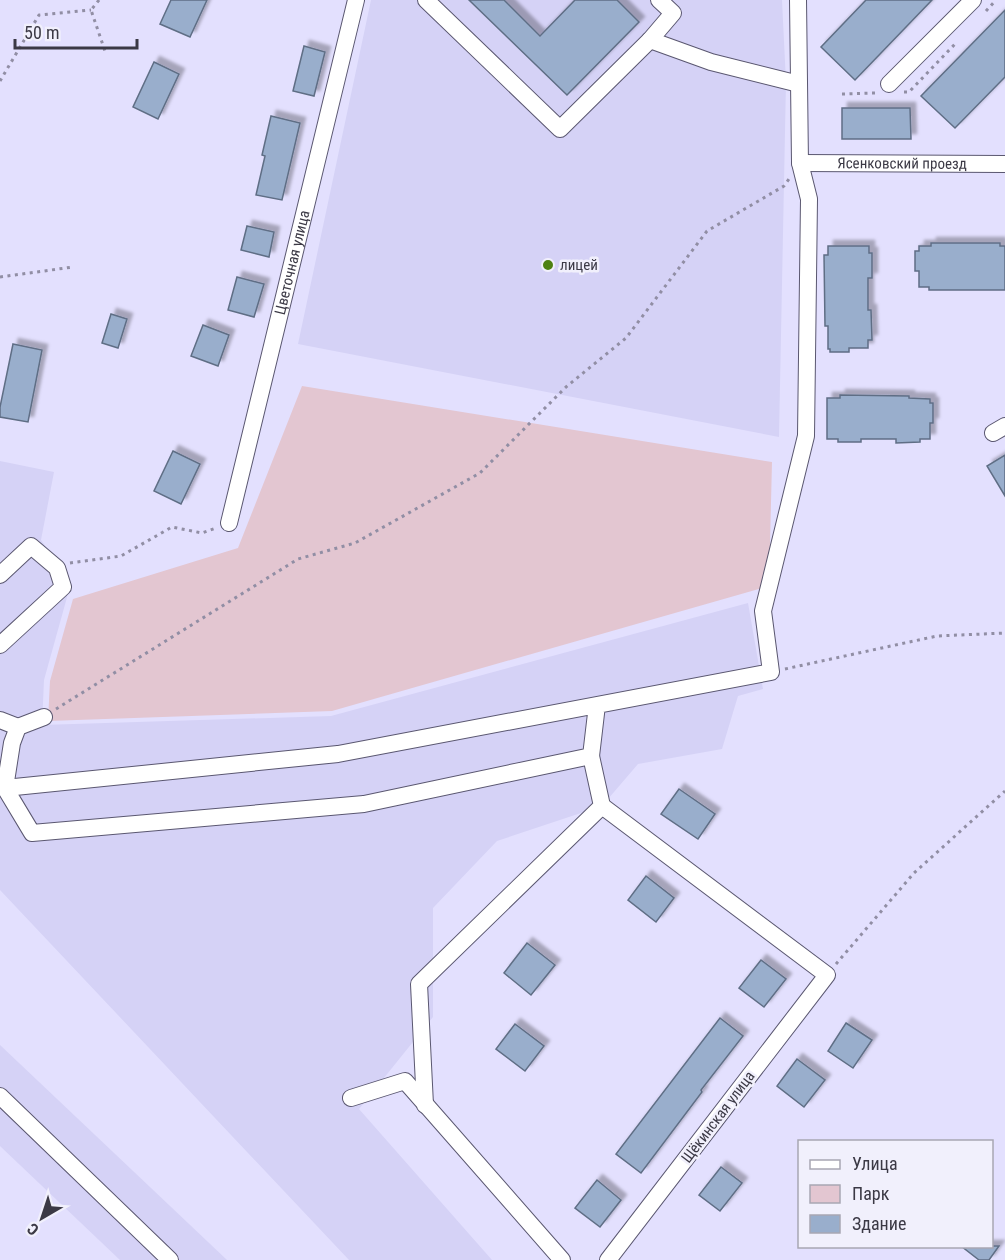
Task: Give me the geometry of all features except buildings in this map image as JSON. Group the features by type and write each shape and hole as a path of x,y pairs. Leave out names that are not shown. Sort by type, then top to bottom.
{"street":[{"name":"Цветочная улица","path":"229,523 356,0"},
{"path":"426,0 560,129 650,40 673,13 659,0"},
{"path":"3,786 338,754 771,672 763,611 806,436 809,199 800,163 798,0"},
{"path":"889,84 973,0"},
{"path":"650,40 711,62 799,84"},
{"name":"Ясенковский проезд","path":"800,163 1005,164"},
{"path":"0,575 31,546 57,568 63,587 0,645"},
{"path":"597,705 591,756 602,806 827,975"},
{"path":"0,720 18,727 44,717"},
{"path":"18,727 12,743 3,786 32,833 364,804 591,756"},
{"path":"425,1105 419,984 602,806"},
{"name":"Щёкинская улица","path":"608,1260 827,975"},
{"path":"351,1098 405,1081 561,1260"},
{"path":"0,1096 170,1260"}],"path":[{"path":"0,81 39,15 92,10 99,0"},
{"path":"92,10 106,54"},
{"path":"44,717 298,559 355,543 480,473 566,387 626,338 707,231 784,186 800,163"},
{"path":"0,277 73,267"},
{"path":"65,564 122,556 172,527 202,533 229,523"},
{"path":"771,672 936,636 1005,633"},
{"path":"827,975 914,873 1005,791"}],"shaded area":[{"name":"лицей","path":"371,0 782,0 786,82 779,437 298,344"},
{"path":"0,461 54,472 41,540 71,583 44,680 42,725 331,716 748,603 763,689 738,696 722,749 638,764 602,806 497,841 433,908 433,1017 359,1109 492,1260 349,1260 0,890"},
{"path":"0,1045 227,1260 120,1260 0,1146"}],"green space":[{"path":"302,386 772,462 769,586 332,711 48,721 50,681 73,599 238,548"}],"place":[{"name":"лицей","path":"548,265"}]}
